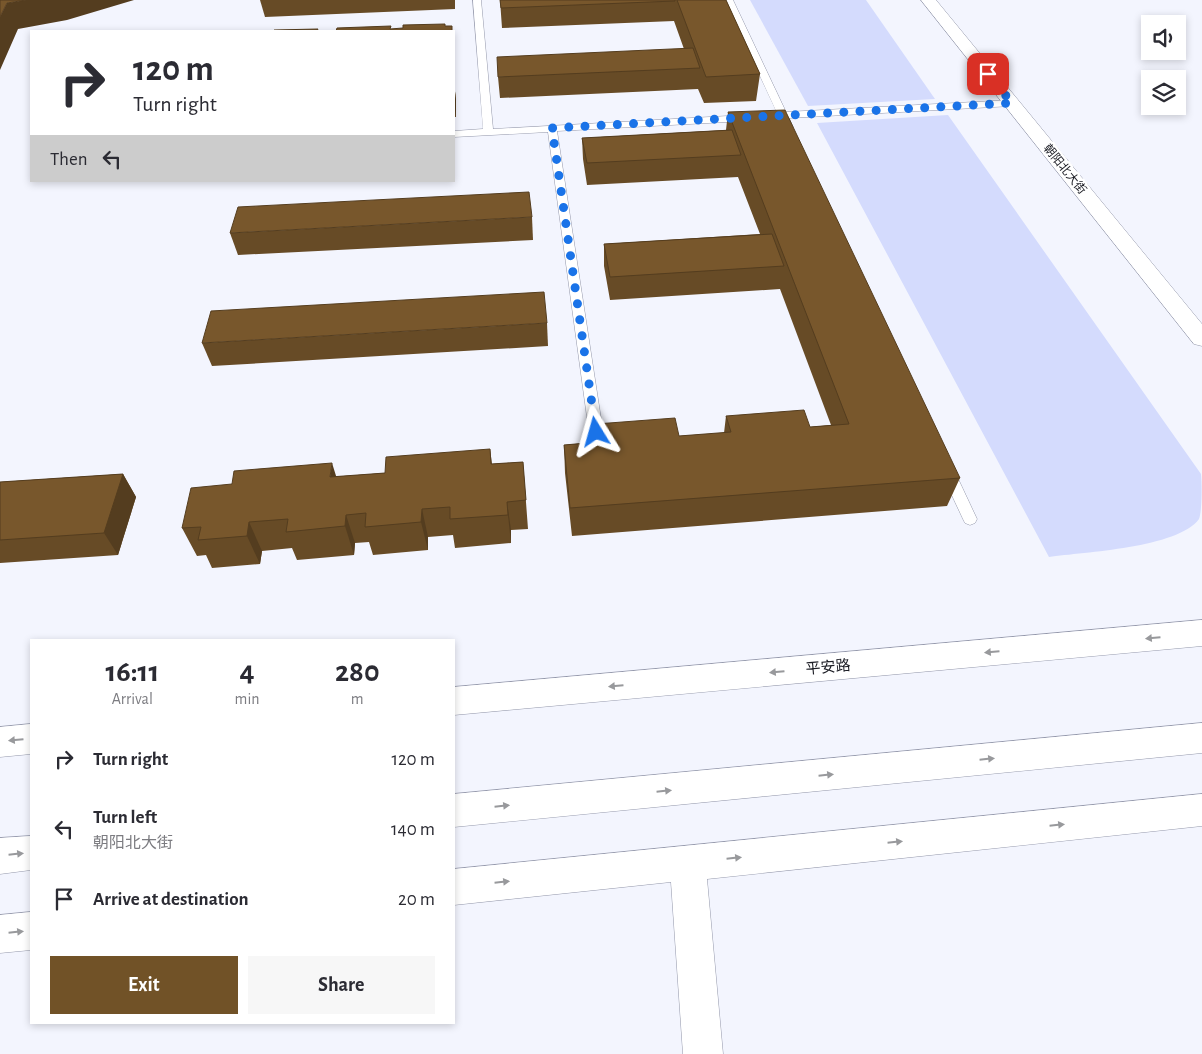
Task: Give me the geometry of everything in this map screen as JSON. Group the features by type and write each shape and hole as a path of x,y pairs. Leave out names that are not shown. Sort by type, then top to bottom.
{"main road":[{"name":"朝阳北大街","path":"928,0 1202,339"},
{"name":"平安路","path":"455,701 1202,633"},
{"path":"455,811 1202,738"},
{"path":"0,742 30,739"},
{"path":"455,887 1202,810"},
{"path":"0,856 30,853"},
{"path":"688,863 703,1054"},
{"path":"0,934 30,931"}],"lane":[{"path":"476,0 488,132"},
{"path":"729,0 791,134"},
{"path":"455,134 1012,103"},
{"path":"552,128 596,432"},
{"path":"940,456 970,518"}],"shaded area":[{"path":"750,0 866,0 935,99 808,106"},
{"path":"948,115 1201,474 1202,498 1200,515 1199,519 1188,529 1172,536 1129,547 1049,557 817,123"}],"building":[{"path":"0,0 26,0 7,3 0,17"},
{"path":"500,0 675,0 675,1 501,8"},
{"path":"677,0 726,0 760,74 706,77"},
{"path":"445,24 445,26 452,26 452,30 336,30 337,28 391,26 390,29 403,28 403,25"},
{"path":"318,29 318,30 274,30"},
{"path":"693,48 700,68 498,77 497,57"},
{"path":"785,110 960,478 570,508 564,445 599,442 596,424 675,418 679,436 731,432 726,416 804,410 810,427 849,424 728,112"},
{"path":"732,130 741,155 587,163 582,138"},
{"path":"529,192 532,217 230,233 238,207"},
{"path":"772,234 784,266 610,277 604,244"},
{"path":"544,292 547,323 202,343 211,311"},
{"path":"490,449 491,464 523,462 526,500 507,502 508,515 450,519 450,507 422,509 421,522 365,527 366,513 346,515 345,526 286,532 288,519 249,522 247,536 198,540 201,527 182,528 191,488 232,484 234,471 332,463 330,477 385,473 386,457"},
{"path":"123,474 104,533 0,540 0,482"}],"route":[{"path":"596,432 552,128 1012,103 988,74"}]}
